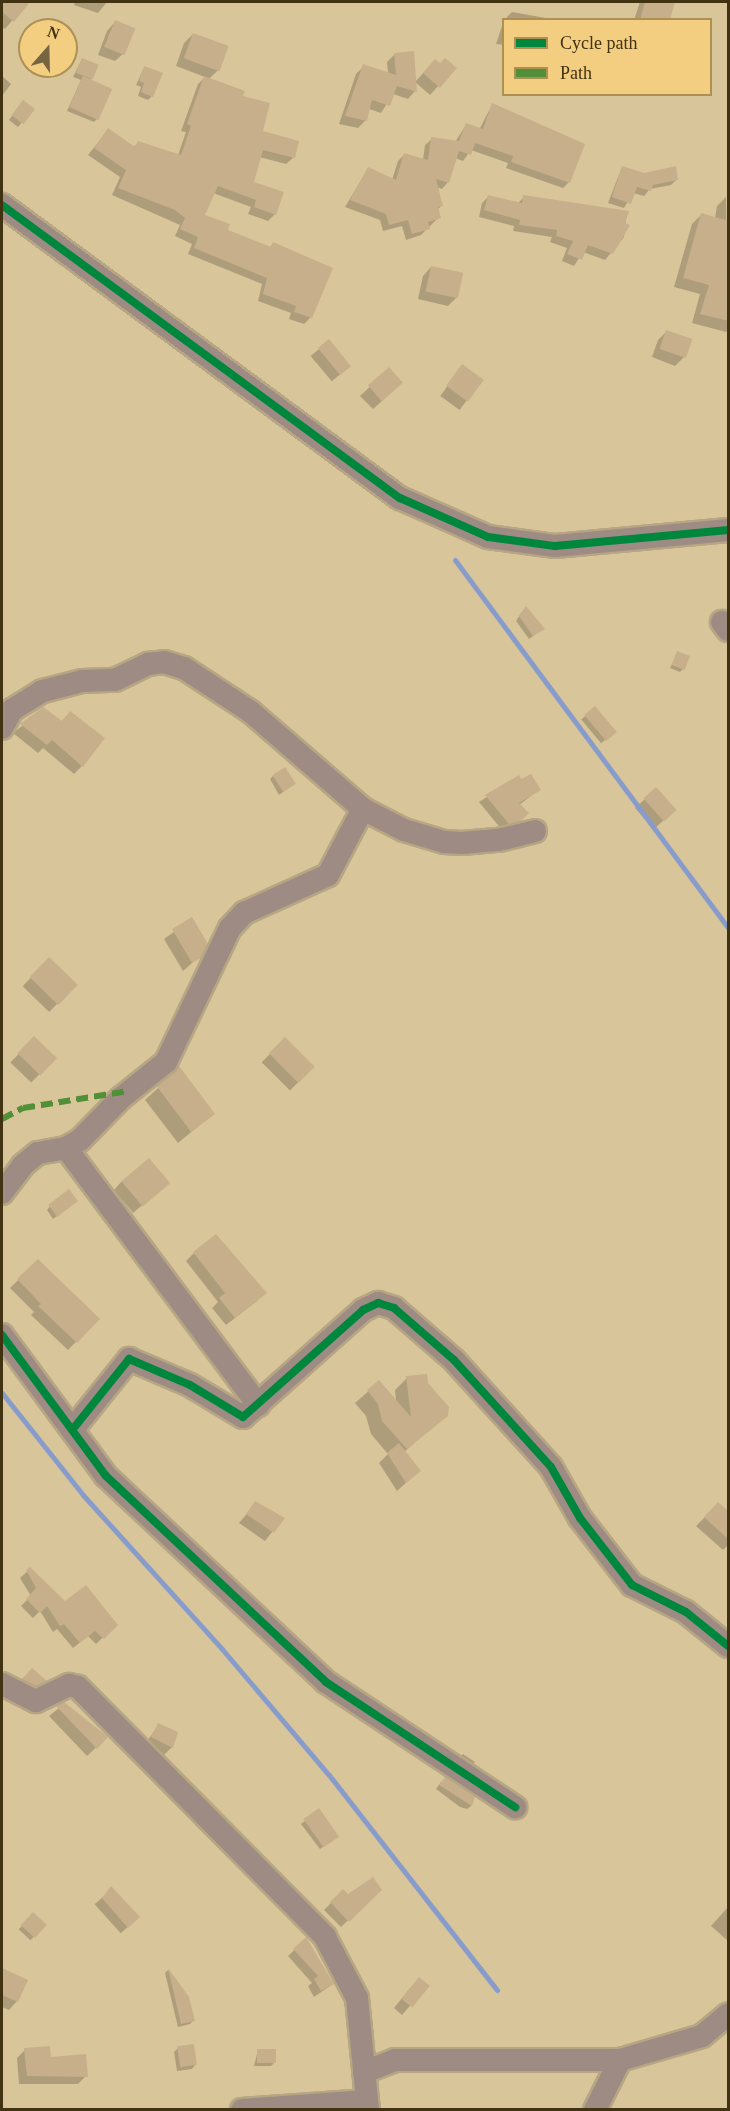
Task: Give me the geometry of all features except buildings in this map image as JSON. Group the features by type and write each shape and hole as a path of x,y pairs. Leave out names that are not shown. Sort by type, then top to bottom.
{"street":[{"path":"2,204 400,498 488,537 555,546 729,530"},
{"path":"2,728 12,710 43,691 82,681 115,680 148,664 164,662 184,668 251,712 363,809 404,830 444,842 499,840 535,831"},
{"path":"2,1193 23,1165 38,1153 66,1148 80,1140 121,1098 166,1062 230,928 244,913 328,875 363,809"},
{"path":"66,1148 258,1405"},
{"path":"73,1430 129,1359 190,1385 243,1417 363,1310 378,1303 394,1308 454,1360 551,1467 580,1518 632,1585 698,1619 729,1646"},
{"path":"2,1335 101,1469 131,1502 326,1682 515,1807"},
{"path":"2,1684 36,1701 69,1685 78,1687 325,1937 355,1991 359,2043 368,2105 242,2109"},
{"path":"364,2072 394,2060 620,2060 702,2036 729,2014"},
{"path":"359,2043 394,2060"},
{"path":"595,2109 620,2060"}],"waterway":[{"path":"455,560 728,928"},
{"path":"2,1393 83,1495 222,1649 329,1775 497,1990"}],"marked path":[{"path":"2,1119 23,1108 129,1091"}],"cycle path":[{"path":"2,205 400,498 488,537 555,546 728,530"},
{"path":"73,1429 129,1359 190,1385 243,1417 363,1310 378,1303 394,1308 454,1360 551,1467 580,1518 632,1585 686,1612 728,1646"},
{"path":"2,1335 106,1476 326,1682 515,1807"}]}
